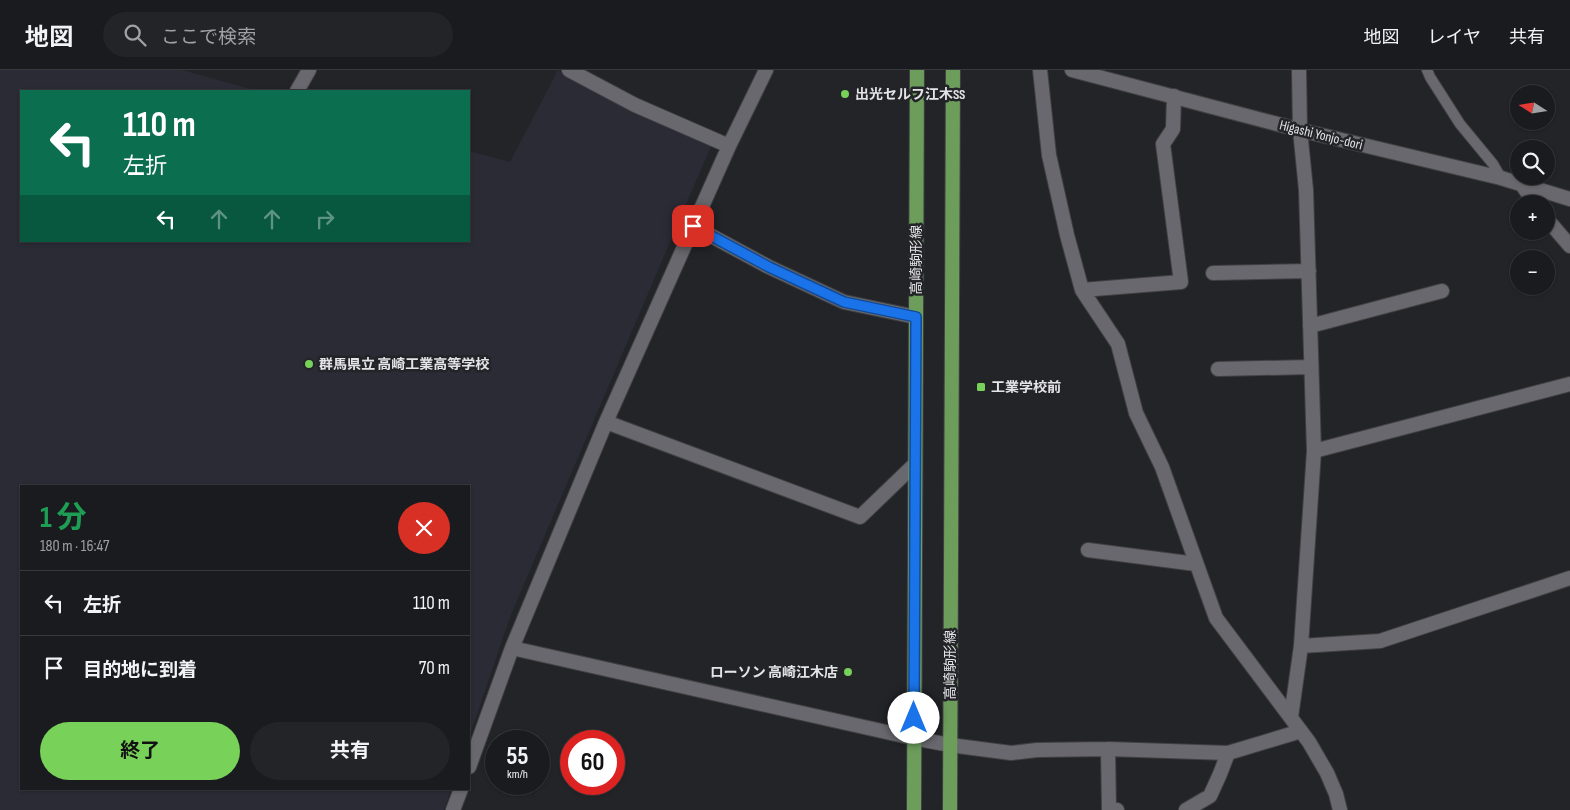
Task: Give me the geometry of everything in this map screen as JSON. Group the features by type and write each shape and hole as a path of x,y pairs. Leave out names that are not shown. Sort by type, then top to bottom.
{"main road":[{"name":"高崎駒形線","path":"914,810 917,70"},
{"name":"高崎駒形線","path":"950,810 953,70"}],"street":[{"path":"298,90 309,70"},
{"path":"569,70 635,105 729,146"},
{"path":"470,764 512,648 606,422 729,146 766,70"},
{"path":"1040,70 1048,155 1082,290 1118,344 1136,413 1162,467 1216,618 1301,732 1327,773 1336,794 1340,810"},
{"name":"Higashi Yonjo-dori","path":"1072,70 1300,130 1501,178 1570,199"},
{"path":"1291,717 1301,646 1314,451 1306,190 1300,130 1299,70"},
{"path":"1082,290 1181,282 1163,144 1173,129 1174,96"},
{"path":"1524,186 1530,195"},
{"path":"693,226 769,267 844,302 916,317"},
{"path":"1555,228 1570,246"},
{"path":"1213,273 1309,271"},
{"path":"1310,326 1442,291"},
{"path":"1218,369 1311,367"},
{"path":"1314,451 1570,384"},
{"path":"606,422 860,517 915,464"},
{"path":"1088,550 1196,564"},
{"path":"1301,646 1380,641 1570,578"},
{"path":"512,648 914,738 1011,753 1037,750 1108,749 1228,753 1301,732"},
{"path":"1108,749 1112,810"},
{"path":"1186,810 1210,796 1228,753"},
{"path":"453,810 461,790"}],"lane":[{"path":"1427,70 1460,124 1493,164 1501,178"}],"shaded area":[{"name":"群馬県立 高崎工業高等学校","path":"0,70 182,70 254,90 20,90 20,242 470,242 470,151 510,162 558,70 634,112 711,146 510,617 470,735 470,485 20,485 20,790 451,790 444,810 0,810"}],"place":[{"name":"出光セルフ江木SS","path":"845,94"},
{"name":"群馬県立 高崎工業高等学校","path":"309,364"},
{"name":"工業学校前","path":"981,387"},
{"name":"ローソン 高崎江木店","path":"848,672"}],"route":[{"path":"693,226 769,267 844,302 916,317 914,718"}]}
